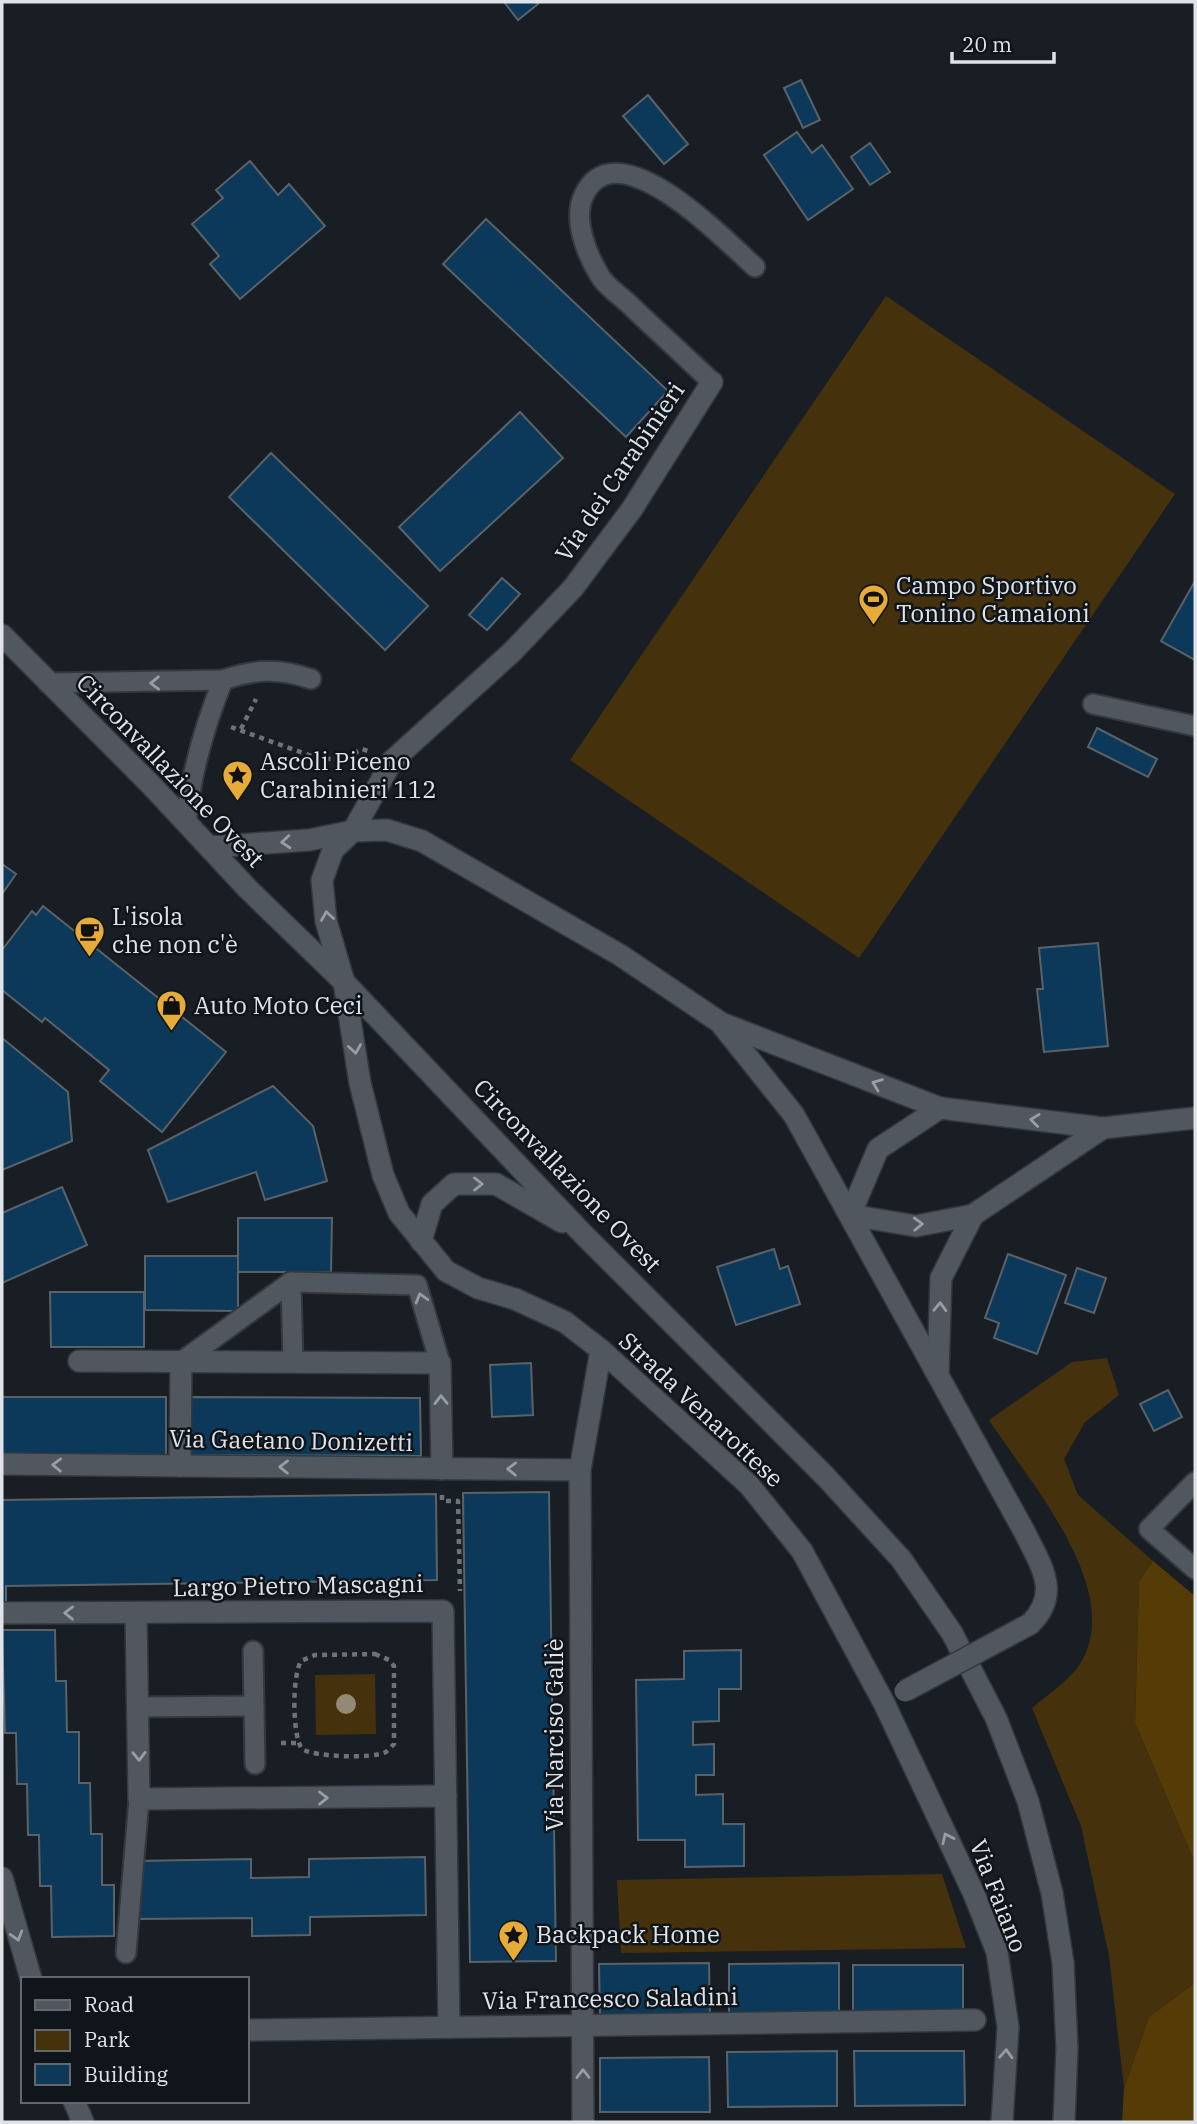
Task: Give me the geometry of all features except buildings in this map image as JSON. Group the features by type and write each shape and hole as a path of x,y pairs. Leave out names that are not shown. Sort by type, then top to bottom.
{"main road":[{"name":"Via dei Carabinieri","path":"353,831 392,761 512,652 573,588 632,509 712,382"},
{"name":"Circonvallazione Ovest","path":"2,635 344,982 583,1234 826,1477 901,1559 952,1633 996,1718 1028,1801 1052,1893 1063,1963 1067,2048 1064,2122"},
{"path":"209,847 309,840 353,831 387,830 422,841 620,955 721,1023 940,1108 1102,1128 1195,1118"},
{"name":"Strada Venarottese","path":"353,831 333,850 322,880 326,921 344,982 360,1083 383,1175 399,1213 446,1271 478,1288 515,1299 565,1322 601,1350 749,1485 794,1541 884,1703"},
{"path":"721,1023 794,1115 1045,1574 1044,1611 1030,1624 884,1703"},
{"path":"850,1215 878,1149 940,1108"},
{"path":"850,1215 916,1226 973,1215 1102,1128"},
{"path":"421,1241 432,1204 454,1184 496,1184 583,1234"},
{"path":"938,1375 941,1278 973,1215"},
{"name":"Via Narciso Galiè","path":"583,2122 580,1470 601,1350"},
{"path":"79,1361 440,1363 442,1469"},
{"path":"180,1466 181,1362"},
{"name":"Via Gaetano Donizetti","path":"2,1464 580,1470"},
{"name":"Largo Pietro Mascagni","path":"2,1613 443,1611 449,2027"},
{"path":"136,1614 139,1799 446,1796"},
{"name":"Via Faiano","path":"884,1703 974,1894 997,1952 1008,2027 1002,2122"},
{"path":"2,1878 30,1977"},
{"name":"Via Francesco Saladini","path":"248,2030 975,2020"},
{"path":"75,2103 83,2122"}],"lane":[{"name":"Via dei Carabinieri","path":"712,382 600,278 582,235 580,202 588,185 603,174 625,173 686,204 755,267"},
{"path":"48,683 223,680 247,672 270,669 289,671 312,679"},
{"path":"186,823 190,781 207,720 223,680"},
{"path":"1093,704 1195,726"},
{"path":"291,1282 293,1362"},
{"path":"181,1362 291,1282 417,1285 440,1363"},
{"path":"1195,1482 1149,1529 1195,1569"},
{"path":"253,1651 255,1764"},
{"path":"138,1707 254,1706"},
{"path":"126,1953 139,1799"}],"path":[{"path":"207,720 317,758 342,760 362,749 392,761"},
{"path":"458,1501 460,1594"},
{"path":"279,1743 298,1743 309,1754 317,1755 386,1752 394,1744 396,1734 395,1674 389,1660 375,1654 315,1655 301,1661 295,1675 298,1743"}],"green space":[{"name":"Campo Sportivo Tonino Camaioni","path":"886,296 1175,494 859,958 570,760"},
{"path":"1107,1358 1119,1395 1085,1422 1064,1459 1078,1495 1153,1561 1139,1581 1135,1723 1195,1863 1195,1983 1149,2017 1124,2088 1109,1956 1081,1826 1032,1708 1064,1682 1080,1664 1091,1635 1091,1604 1082,1571 1067,1538 1048,1505 989,1420 1072,1362"},
{"path":"375,1674 376,1734 316,1735 315,1675"},
{"path":"942,1874 966,1948 621,1953 617,1880"}],"shaded area":[{"path":"1153,1561 1195,1596 1195,1863 1135,1723 1139,1581"},
{"path":"1195,1983 1195,2122 1122,2122 1124,2088 1149,2017"}],"place":[{"name":"Campo Sportivo Tonino Camaioni","path":"873,627"},
{"name":"Ascoli Piceno Carabinieri 112","path":"237,803"},
{"name":"L'isola che non c'è","path":"89,958"},
{"name":"Auto Moto Ceci","path":"171,1033"},
{"name":"Backpack Home","path":"513,1962"}]}
